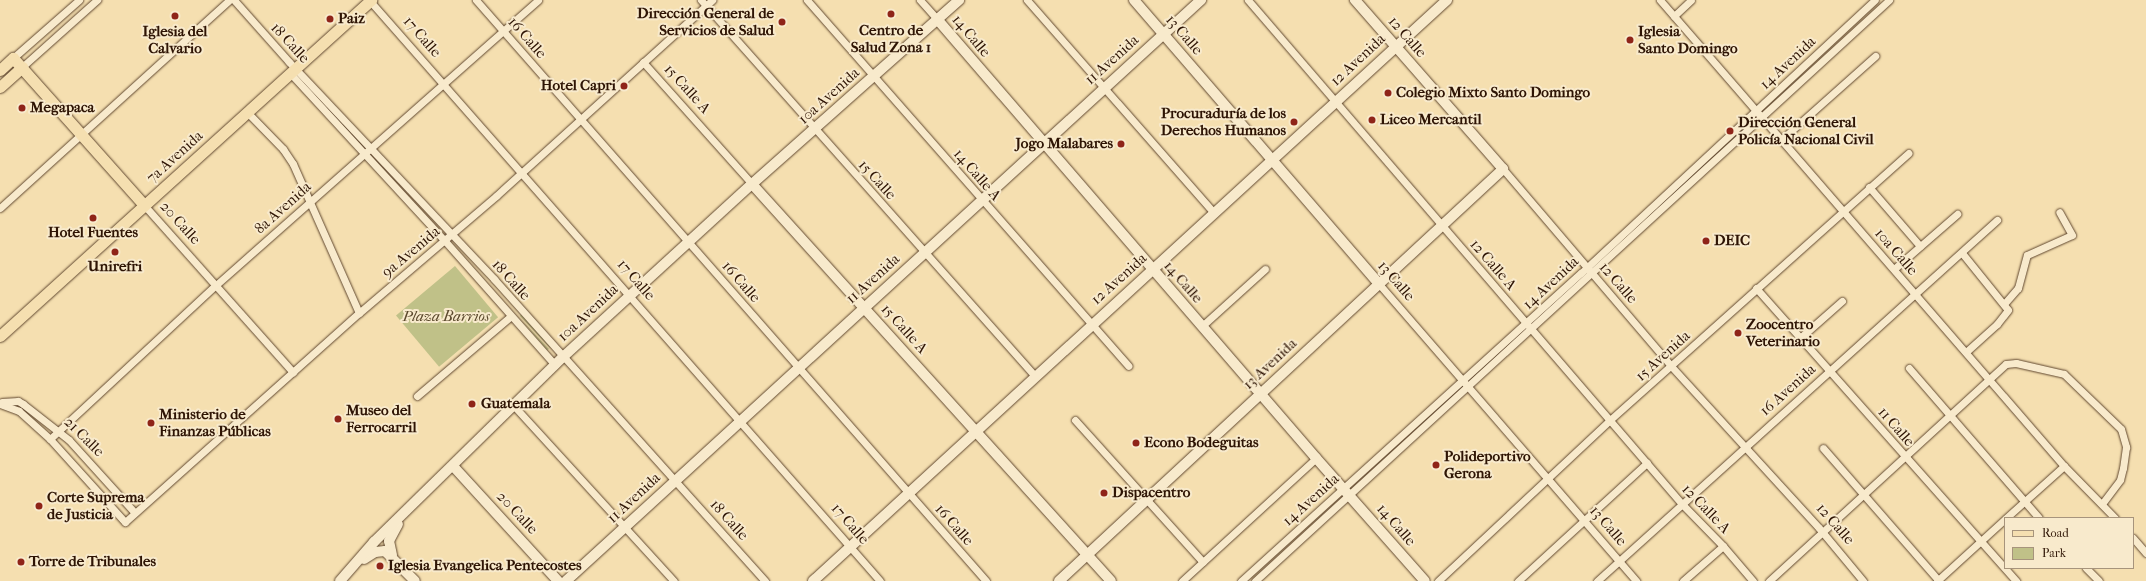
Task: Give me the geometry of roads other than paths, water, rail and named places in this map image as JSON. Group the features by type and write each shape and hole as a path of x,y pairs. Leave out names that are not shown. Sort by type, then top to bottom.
{"main road":[{"name":"7a Avenida","path":"0,336 370,0"},
{"name":"20 Calle","path":"13,58 144,205"},
{"path":"0,70 13,58"},
{"path":"0,87 22,68"}],"street":[{"path":"13,58 79,0"},
{"path":"22,68 97,0"},
{"path":"0,208 229,0"},
{"name":"18 Calle","path":"229,0 293,71 363,154 445,241 555,365"},
{"name":"17 Calle","path":"370,0 880,581"},
{"name":"16 Calle","path":"476,0 986,581"},
{"name":"8a Avenida","path":"50,439 216,285 370,147 504,32 538,0"},
{"name":"9a Avenida","path":"125,522 359,313 452,235 522,173 643,62 703,3 712,0"},
{"name":"14 Calle A","path":"807,0 1091,325 1129,366"},
{"name":"14 Calle","path":"920,0 938,19 1043,144 1260,394 1425,581"},
{"name":"10a Avenida","path":"340,581 374,542 404,516 563,357 752,184 959,0"},
{"path":"1027,0 1214,213"},
{"name":"13 Calle","path":"1134,0 1273,159 1636,581"},
{"name":"11 Avenida","path":"566,581 798,367 1201,0"},
{"name":"12 Calle A","path":"1248,0 1441,226 1611,420 1646,463 1682,504 1723,546 1753,581"},
{"name":"12 Calle","path":"1355,0 1671,366 1823,533 1863,581"},
{"name":"12 Avenida","path":"813,581 1447,0"},
{"name":"10a Calle","path":"1660,0 1844,210 2064,466 2114,517"},
{"path":"1674,16 1691,0"},
{"name":"14 Avenida","path":"1588,271 1875,0"},
{"name":"14 Avenida","path":"1241,581 1346,491 1889,0"},
{"name":"15 Calle","path":"703,3 1035,376"},
{"path":"1782,139 1875,56"},
{"name":"15 Calle A","path":"643,62 1111,581"},
{"name":"18 Calle","path":"293,71 370,147 452,235 766,581"},
{"path":"247,112 283,149 309,202 359,313"},
{"name":"15 Avenida","path":"1438,581 1611,420 1756,288 1908,153"},
{"name":"13 Avenida","path":"1059,581 1502,169"},
{"path":"1869,187 1920,246"},
{"name":"20 Calle","path":"144,205 293,372"},
{"path":"1966,352 1997,324 2018,288 2027,255 2072,235 2059,212"},
{"path":"1894,269 1957,214"},
{"name":"16 Avenida","path":"1597,581 1997,220"},
{"path":"1962,253 2006,307"},
{"path":"1202,326 1265,269"},
{"name":"11 Calle","path":"1756,288 2004,568"},
{"path":"1800,338 1842,301"},
{"path":"417,396 511,316"},
{"path":"1769,581 1906,458 1949,415 2006,364 2023,364 2054,371 2070,379 2121,429 2126,447 2120,480 2102,504"},
{"path":"1909,368 2038,517"},
{"name":"21 Calle","path":"0,403 18,401 69,440 135,513"},
{"name":"21 Calle","path":"0,403 19,411 50,439 125,522"},
{"path":"514,406 674,581"},
{"path":"1075,420 1202,562"},
{"path":"1823,448 1938,581 2004,521"},
{"name":"14 Avenida","path":"1182,581 1316,458"},
{"path":"1518,581 1646,463"},
{"name":"20 Calle","path":"453,466 558,581"},
{"path":"2008,517 2064,466"},
{"name":"14 Avenida","path":"1254,581 1346,491"},
{"path":"392,555 389,541 404,516"},
{"path":"2134,539 2145,549"},
{"path":"1683,581 1723,546"},
{"path":"346,581 370,554 381,550 392,555 415,581"},
{"name":"11 Calle","path":"2005,569 2016,581"},
{"path":"2087,569 2098,581"}],"place":[{"name":"Centro de Salud Zona 1","path":"891,14"},
{"name":"Iglesia del Calvario","path":"175,16"},
{"name":"Paiz","path":"330,19"},
{"name":"Dirección General de Servicios de Salud","path":"782,22"},
{"name":"Iglesia Santo Domingo","path":"1630,40"},
{"name":"Hotel Capri","path":"624,86"},
{"name":"Colegio Mixto Santo Domingo","path":"1388,93"},
{"name":"Megapaca","path":"22,108"},
{"name":"Liceo Mercantil","path":"1372,120"},
{"name":"Procuraduría de los Derechos Humanos","path":"1294,122"},
{"name":"Dirección General Policía Nacional Civil","path":"1730,131"},
{"name":"Jogo Malabares","path":"1121,144"},
{"name":"Hotel Fuentes","path":"93,218"},
{"name":"DEIC","path":"1706,241"},
{"name":"Unirefri","path":"115,252"},
{"name":"Zoocentro Veterinario","path":"1738,333"},
{"name":"Guatemala","path":"472,404"},
{"name":"Museo del Ferrocarril","path":"338,419"},
{"name":"Ministerio de Finanzas Públicas","path":"151,423"},
{"name":"Econo Bodeguitas","path":"1136,443"},
{"name":"Polideportivo Gerona","path":"1436,465"},
{"name":"Dispacentro","path":"1104,493"},
{"name":"Corte Suprema de Justicia","path":"39,506"},
{"name":"Torre de Tribunales","path":"21,562"},
{"name":"Iglesia Evangelica Pentecostes","path":"380,566"}],"park label":[{"name":"Plaza Barrios","path":"446,317"}]}
